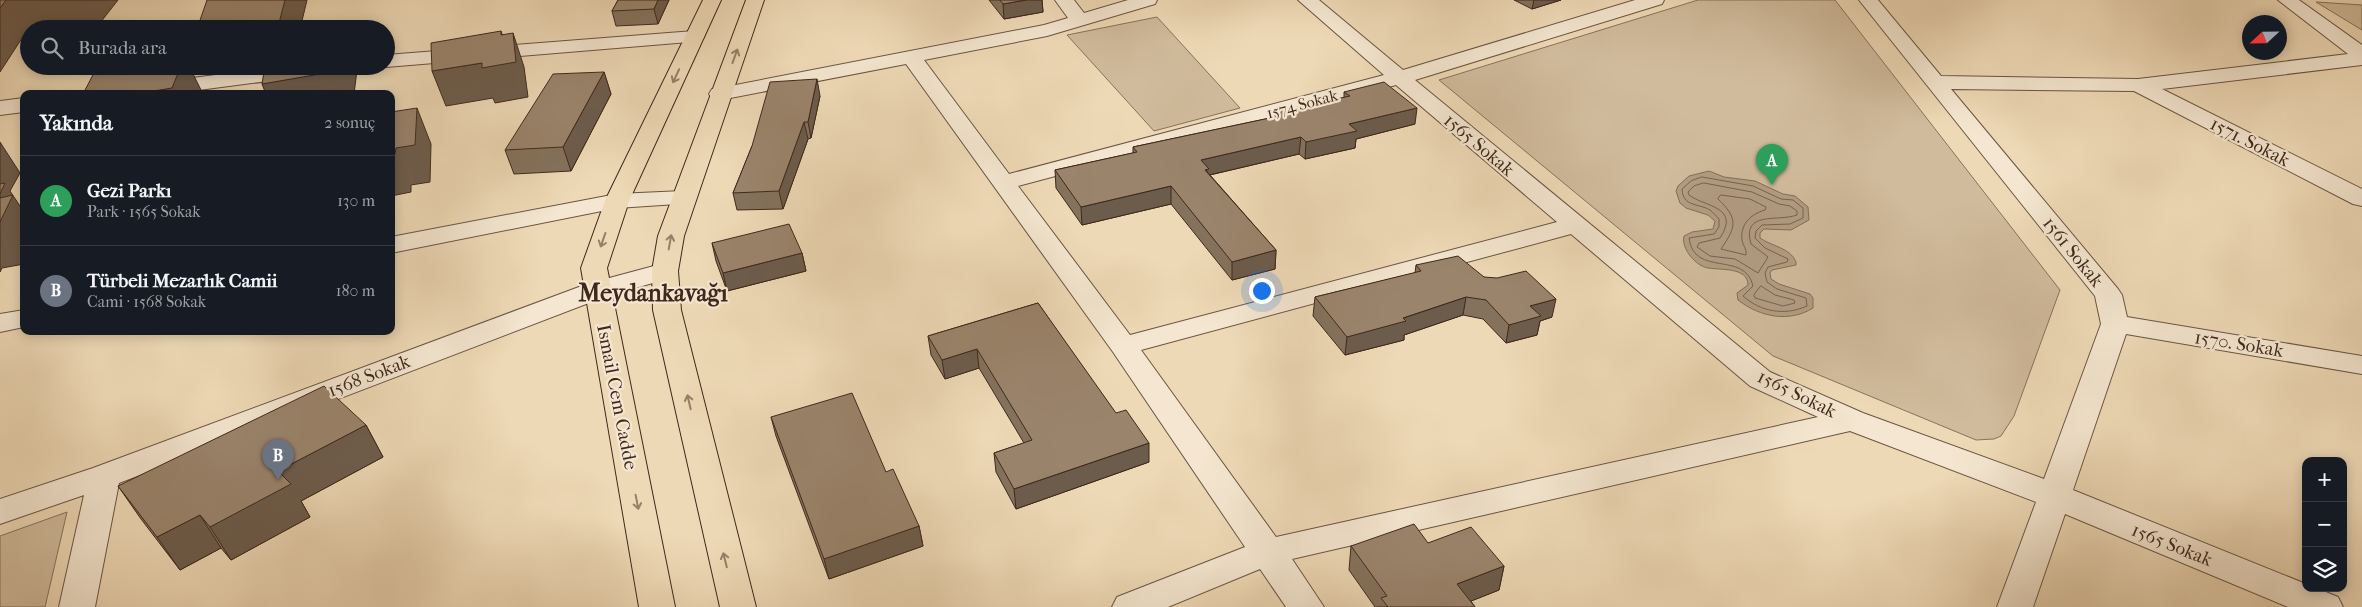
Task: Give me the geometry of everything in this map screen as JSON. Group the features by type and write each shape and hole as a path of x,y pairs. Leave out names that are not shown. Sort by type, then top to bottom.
{"main road":[{"name":"Ismail Cem Cadde","path":"657,607 594,268 617,200 712,0"},
{"path":"738,607 667,310 665,271 671,236 683,198 755,0"}],"street":[{"path":"1064,0 1081,21"},
{"path":"720,94 1046,30 1148,0"},
{"name":"1565 Sokak","path":"1307,0 1760,379 1852,420 2054,496 2325,607"},
{"name":"1561 Sokak","path":"1868,0 2108,295 2115,324"},
{"path":"2287,0 2362,55"},
{"name":"1574 Sokak","path":"1003,183 1400,78 1647,1"},
{"path":"395,60 694,37"},
{"path":"911,57 1123,346 1306,607"},
{"path":"1935,82 2138,85 2362,59"},
{"path":"148,90 267,75"},
{"name":"1571. Sokak","path":"2138,85 2362,199"},
{"path":"0,108 20,106"},
{"path":"395,244 617,200 683,198"},
{"path":"1123,346 1575,226"},
{"name":"1568 Sokak","path":"0,512 104,476 597,290 665,271"},
{"path":"0,323 20,319"},
{"path":"2015,607 2115,324"},
{"name":"1570. Sokak","path":"2115,324 2362,365"},
{"path":"1130,607 1267,552 1852,420"},
{"path":"76,607 104,476"}],"shaded area":[{"path":"1698,0 1835,0 2060,290 2014,416 2001,436 1994,439 1976,440 1773,356 1439,80"},
{"path":"2316,2 2362,5 2362,30"},
{"path":"1157,17 1240,108 1154,131 1067,35"},
{"path":"67,512 45,607 0,607 0,536"}],"water":[{"path":"1709,171 1724,177 1755,181 1783,194 1795,196 1808,207 1809,220 1791,230 1764,229 1760,233 1760,238 1790,253 1796,262 1796,265 1772,270 1770,273 1771,279 1779,284 1810,294 1813,298 1813,308 1804,313 1785,317 1756,311 1738,300 1737,293 1748,285 1747,279 1743,275 1732,270 1703,267 1690,256 1685,246 1684,236 1692,232 1713,229 1715,221 1708,215 1686,208 1680,203 1676,191 1678,186 1689,176"}],"building":[{"path":"0,0 6,0 0,8"},
{"path":"207,0 285,0 280,20 200,20"},
{"path":"618,0 658,0 654,9 612,11"},
{"path":"1000,0 1026,0 1003,4"},
{"path":"501,31 501,35 513,33 516,62 482,68 482,63 432,71 431,43"},
{"path":"604,72 563,147 505,150 553,74"},
{"path":"93,75 177,75 172,88 160,90 85,90"},
{"path":"264,75 314,75 262,84"},
{"path":"817,79 808,122 804,122 779,191 733,193 752,146 770,82"},
{"path":"1384,82 1417,108 1349,124 1357,131 1306,142 1301,137 1201,160 1209,169 1205,170 1276,250 1232,262 1171,186 1081,207 1055,170 1137,152 1133,147 1279,116 1275,112 1350,96 1344,92"},
{"path":"417,108 415,145 396,148 395,154 395,111"},
{"path":"5,183 0,194 0,184"},
{"path":"13,195 0,222 0,198"},
{"path":"789,224 802,253 723,273 712,243"},
{"path":"1458,256 1484,277 1497,278 1526,271 1556,299 1530,306 1541,316 1509,325 1486,300 1466,297 1403,318 1406,321 1347,337 1315,297 1421,271 1416,265"},
{"path":"1038,303 1116,413 1126,410 1149,443 1014,489 994,453 1032,440 977,349 942,360 928,336"},
{"path":"324,386 366,425 278,471 291,484 210,527 200,515 157,537 118,486"},
{"path":"852,393 886,472 893,469 919,526 824,559 771,417"},
{"path":"1414,524 1428,543 1471,527 1504,566 1457,584 1475,607 1388,607 1381,598 1387,596 1351,546"}],"place":[{"name":"Gezi Parkı","path":"1772,185"},
{"name":"Türbeli Mezarlık Camii","path":"278,480"}],"district":[{"name":"Meydankavağı","path":"653,293"}]}
